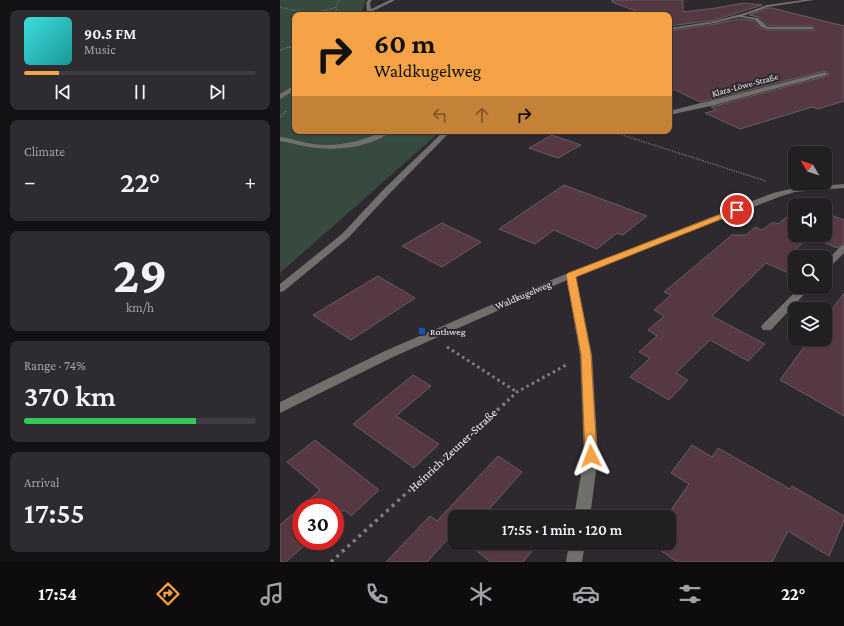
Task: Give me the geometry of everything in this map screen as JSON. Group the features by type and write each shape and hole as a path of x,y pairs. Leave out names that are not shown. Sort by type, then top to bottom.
{"street":[{"path":"368,12 368,3 370,0"},
{"path":"371,12 385,2 393,0"},
{"path":"672,29 715,22 766,6 812,0"},
{"path":"737,16 753,18 758,20 762,26 768,28 812,28"},
{"name":"Klara-Löwe-Straße","path":"672,112 696,108 763,89 826,74"},
{"path":"280,98 292,89"},
{"path":"280,139 308,145 340,146 366,142 382,134"},
{"path":"280,289 345,236 387,191 445,134"},
{"name":"Waldkugelweg","path":"832,187 844,186"},
{"name":"Waldkugelweg","path":"280,408 389,354 571,275 776,194 795,190"},
{"path":"832,260 844,248"},
{"path":"571,275 586,354 591,456 583,510"},
{"path":"767,327 799,294"},
{"path":"574,562 577,550"}],"path":[{"path":"337,12 336,7 339,0"},
{"path":"280,7 306,12"},
{"path":"321,12 336,7"},
{"path":"280,47 288,48"},
{"path":"280,50 292,47"},
{"path":"619,134 768,182 784,184 788,186"},
{"path":"430,336 517,392"},
{"name":"Heinrich-Zeuner-Straße","path":"331,562 517,392 586,354"}],"green space":[{"path":"280,0 366,0 361,12 292,12 292,134 438,134 280,273"}],"building":[{"path":"612,0 683,0 683,12 744,3 762,5 715,20 672,26 672,12 638,12 612,2"},
{"path":"772,8 844,26 844,101 818,109 812,107 740,129 705,113 716,110 711,107 827,76 829,73 825,71 700,102 672,88 672,31 739,19 754,21 760,28 768,30 815,30 812,26 769,26 759,17 749,15"},
{"path":"552,135 581,145 558,158 529,148"},
{"path":"564,185 647,216 623,235 617,233 597,249 554,230 535,244 499,229"},
{"path":"788,216 788,242 804,242 795,250 788,250 788,273 766,263 712,316 765,344 748,361 710,340 676,373 688,380 669,400 630,377 650,358 639,352 657,336 648,330 664,316 654,310 671,295 664,292 732,235 746,235 755,227 762,230 773,222 778,224"},
{"path":"832,216 844,220 844,244 837,248 824,242 832,242"},
{"path":"442,223 481,242 442,267 402,246"},
{"path":"378,276 415,298 351,340 313,315"},
{"path":"844,293 844,416 780,380 805,346 832,346 832,309"},
{"path":"413,375 431,386 396,416 439,444 414,468 353,424"},
{"path":"315,440 379,490 351,516 344,510 344,498 311,498 320,490 287,462"},
{"path":"692,445 712,457 718,448 790,489 792,486 844,516 844,521 829,556 788,531 772,562 677,562 660,550 676,550 676,510 671,510 689,484 671,473"},
{"path":"498,456 522,472 488,510 448,510 448,539 427,562 386,562 430,516 437,521"},
{"path":"292,515 292,550 299,550 286,562 280,562 280,525"},
{"path":"475,550 533,550 523,562 491,562"}],"place":[{"name":"Rothweg","path":"422,331"}],"route":[{"path":"591,456 586,354 571,275 737,210"}]}
